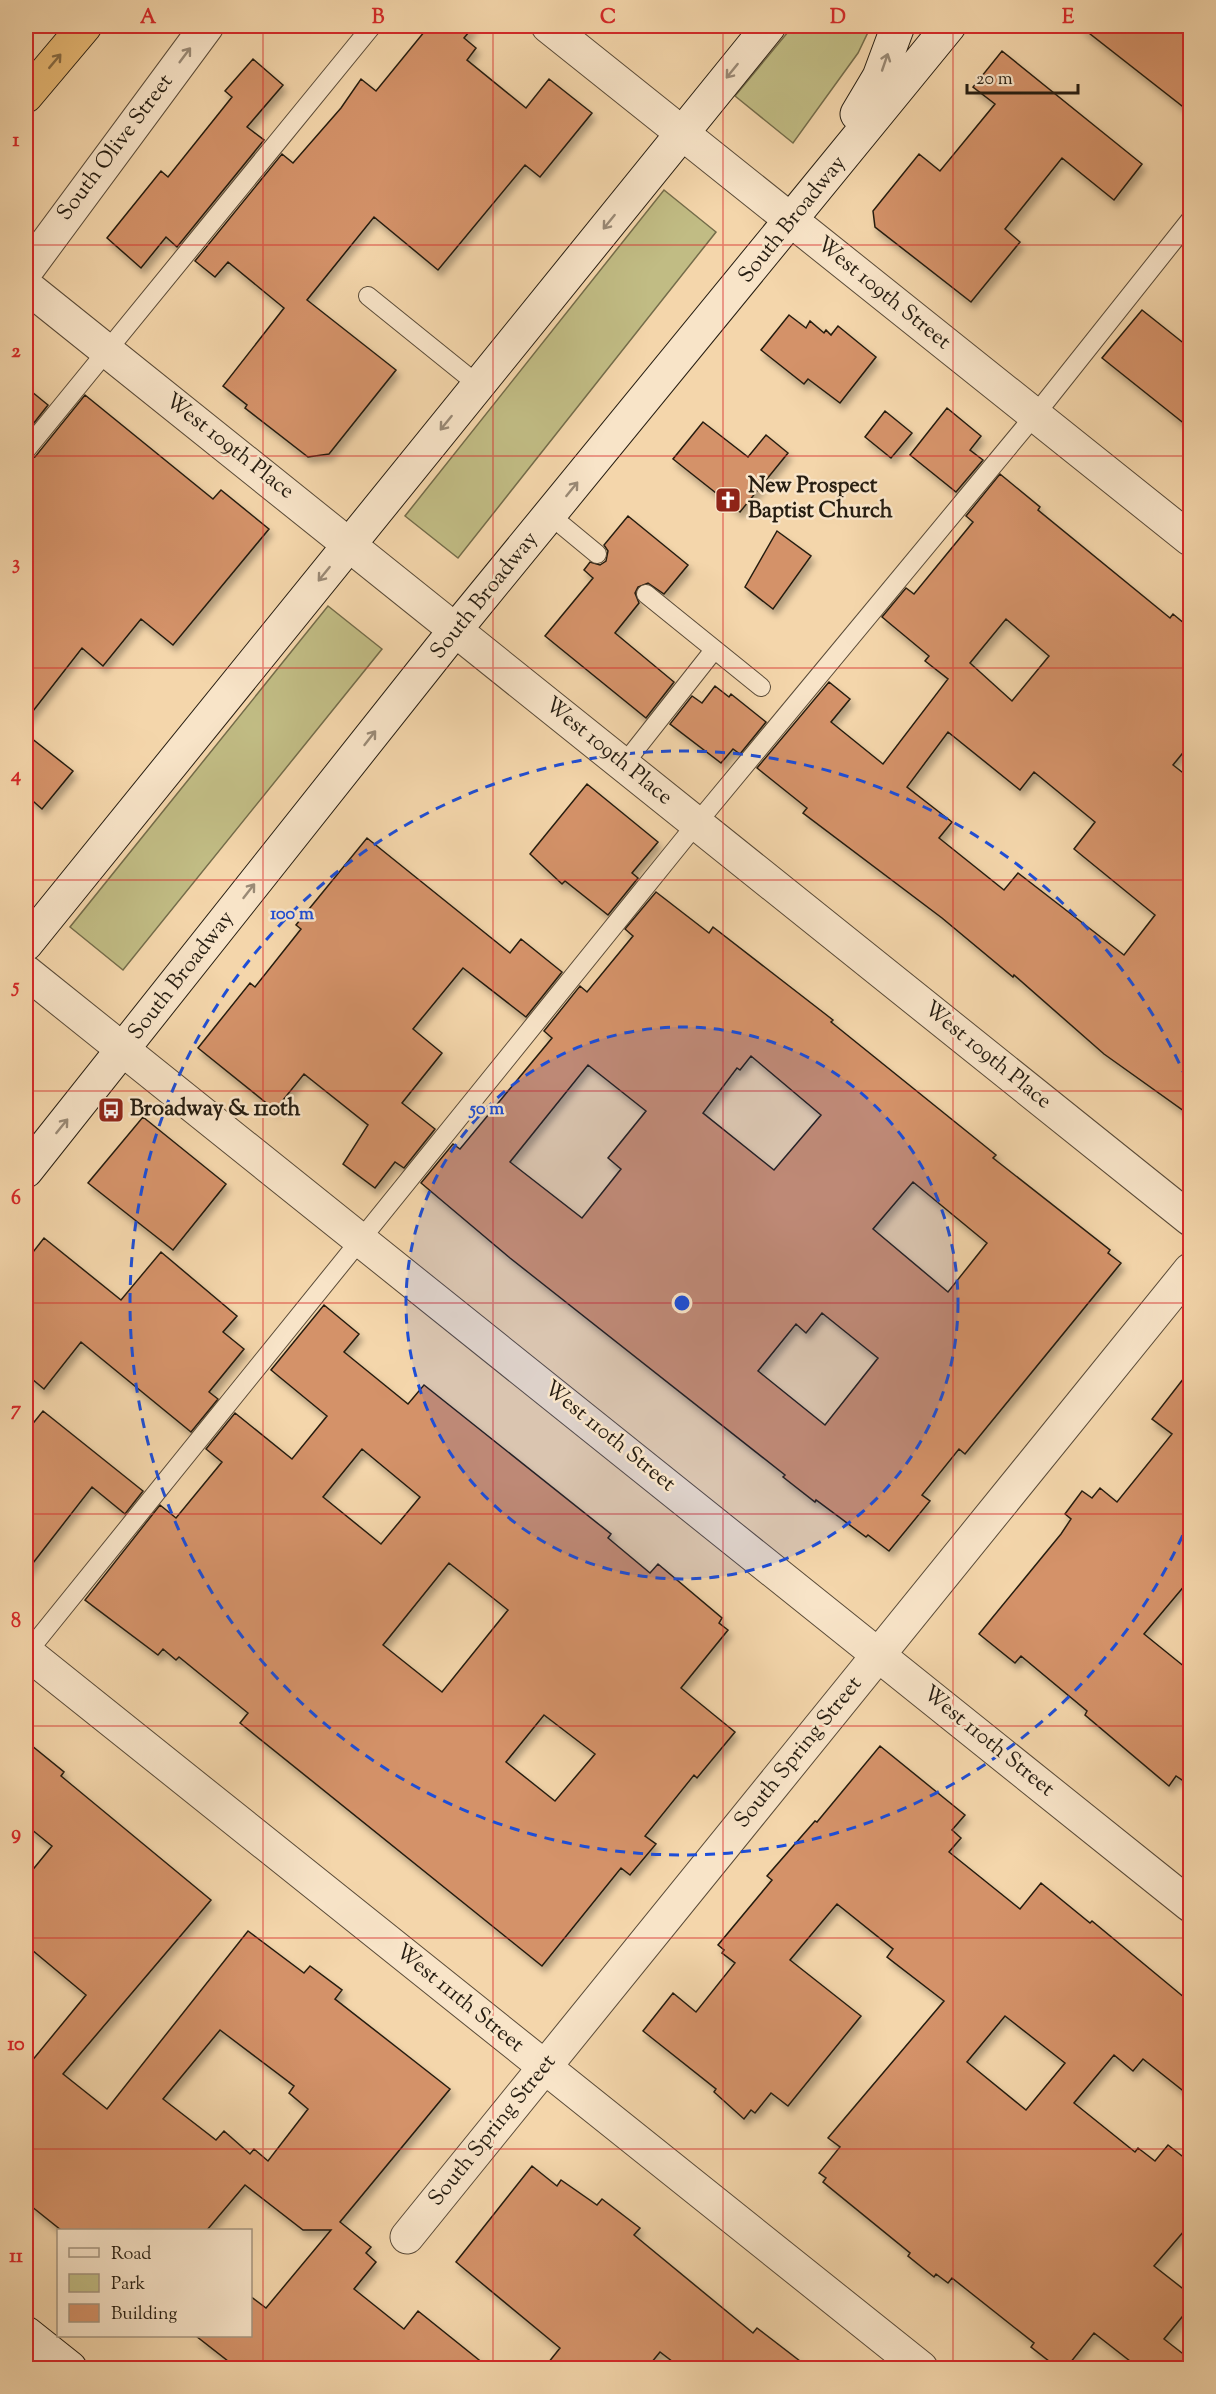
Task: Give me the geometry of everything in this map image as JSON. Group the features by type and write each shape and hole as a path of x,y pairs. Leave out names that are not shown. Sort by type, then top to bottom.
{"highway":[{"path":"26,96 86,26"}],"street":[{"name":"South Olive Street","path":"26,270 207,26"},
{"name":"West 109th Street","path":"548,26 1191,539"},
{"path":"26,944 769,26"},
{"path":"792,221 879,77 898,26"},
{"name":"South Broadway","path":"26,1171 456,629 551,516 950,26"},
{"name":"West 109th Place","path":"26,286 1191,1219"},
{"name":"West 110th Street","path":"26,972 1191,1905"},
{"name":"South Spring Street","path":"407,2237 1191,1270"},
{"name":"West 111th Street","path":"26,1653 921,2368"},
{"path":"26,2333 70,2368"}],"lane":[{"path":"26,450 372,26"},
{"path":"26,1653 697,823 1035,415 1191,220"},
{"path":"368,296 477,384"},
{"path":"551,516 597,554"},
{"path":"646,594 761,687"},
{"path":"624,764 714,650"}],"green space":[{"path":"793,26 871,26 858,53 793,143 735,96"},
{"path":"664,190 716,232 458,558 405,516"},
{"path":"328,606 382,649 123,970 70,927"}],"building":[{"path":"429,26 474,26 464,38 476,48 467,60 526,108 549,79 592,113 540,177 525,165 438,270 374,217 307,300 396,370 329,454 308,457 245,408 247,405 223,386 284,308 228,262 215,277 195,261 282,154 293,163 341,108 361,79 376,91"},
{"path":"1080,26 1191,26 1191,113"},
{"path":"1002,51 1142,164 1114,200 1062,158 1005,229 1020,242 971,302 875,227 873,211 919,154 940,171 995,104 973,87"},
{"path":"253,59 283,85 247,127 264,140 177,247 166,237 141,268 107,238 161,171 168,177 232,97 225,91"},
{"path":"1142,310 1191,349 1191,429 1102,358"},
{"path":"789,315 806,328 810,321 824,333 826,330 831,335 838,326 876,357 840,403 808,379 804,384 761,350"},
{"path":"26,387 48,405 26,433"},
{"path":"85,395 213,499 221,490 269,529 173,645 141,619 103,666 82,648 26,720 26,461 35,457"},
{"path":"947,408 981,436 970,450 983,460 956,492 910,455"},
{"path":"885,411 912,433 891,458 865,437"},
{"path":"703,422 748,457 766,435 788,453 740,512 673,459"},
{"path":"1000,474 1040,507 1038,510 1170,618 1173,614 1191,629 1191,743 1173,765 1191,779 1191,1116 1104,1054 1014,975 1013,977 942,918 803,813 807,808 757,768 829,682 850,699 831,722 883,764 948,679 925,661 929,656 882,617 906,588 914,594 973,522 966,516","holes":["1006,619 1049,656 1012,701 970,663","948,732 1020,790 1034,772 1095,822 1074,849 1155,915 1124,955 1018,873 1004,890 939,838 952,822 907,787"]},
{"path":"628,516 688,565 664,594 648,583 638,587 635,593 639,603 615,633 674,682 646,718 545,636 593,578 584,570 590,562 600,565 606,561 608,551 604,545"},
{"path":"777,531 811,556 773,609 745,587"},
{"path":"715,686 729,697 731,694 766,722 740,754 733,749 721,763 670,724 692,696 702,703"},
{"path":"26,734 73,771 42,809 26,795"},
{"path":"587,784 658,842 632,873 638,878 608,915 565,881 562,884 530,854"},
{"path":"367,838 510,953 521,939 562,972 526,1017 463,968 413,1029 442,1053 402,1103 435,1129 404,1168 395,1162 375,1188 343,1164 368,1125 304,1074 275,1110 198,1048 250,983 255,987 301,929 296,925"},
{"path":"656,892 709,933 713,927 833,1020 831,1022 996,1155 993,1158 1110,1250 1108,1253 1121,1263 965,1454 959,1449 922,1495 930,1501 889,1551 816,1500 815,1502 783,1477 785,1475 510,1258 421,1183 453,1144 460,1149 552,1038 544,1031 580,986 587,992 633,936 625,929","holes":["751,1056 821,1115 774,1170 703,1113 737,1068 740,1070","588,1065 646,1111 608,1158 621,1169 582,1218 510,1162","913,1182 987,1243 948,1292 873,1229","822,1313 878,1358 825,1425 758,1371 796,1324 806,1333"]},
{"path":"143,1117 226,1184 173,1250 88,1183"},
{"path":"44,1238 121,1300 161,1252 237,1316 223,1332 244,1349 209,1392 218,1399 191,1432 81,1342 44,1389 26,1374 26,1261"},
{"path":"324,1305 359,1334 344,1352 408,1404 424,1385 611,1534 608,1538 650,1573 658,1564 722,1618 719,1623 728,1630 681,1688 735,1732 697,1778 694,1775 645,1836 656,1844 630,1875 621,1868 542,1966 240,1723 248,1713 179,1657 176,1660 163,1649 158,1655 85,1600 160,1505 176,1518 222,1462 206,1449 235,1413 292,1459 327,1416 271,1370","holes":["362,1449 420,1497 381,1544 323,1497","449,1563 508,1610 442,1692 383,1645","544,1715 595,1754 555,1801 506,1762"]},
{"path":"1191,1369 1191,1578 1144,1634 1191,1672 1191,1786 1176,1776 1169,1786 1085,1715 1087,1711 1021,1656 1015,1663 979,1634 1061,1534 1071,1519 1065,1514 1082,1491 1092,1498 1100,1488 1117,1502 1172,1434 1152,1419"},
{"path":"43,1411 143,1491 125,1514 92,1487 26,1572 26,1432"},
{"path":"26,1741 64,1772 61,1776 211,1900 63,2074 107,2109 248,1931 304,1973 310,1966 342,1990 335,1999 450,2089 340,2222 371,2247 366,2253 376,2262 354,2289 404,2329 418,2311 489,2368 237,2368 197,2337 252,2337 252,2298 266,2308 331,2230 303,2230 245,2185 208,2229 60,2229 26,2202 26,2068 86,1995 26,1945 26,1878 52,1846 26,1825","holes":["220,2030 294,2086 289,2093 308,2109 268,2161 254,2149 250,2154 224,2131 216,2140 163,2099"]},
{"path":"880,1746 965,1815 952,1830 961,1838 949,1852 1020,1909 1041,1883 1090,1923 1092,1921 1191,2003 1191,2097 1143,2059 1133,2071 1114,2055 1074,2103 1135,2152 1138,2148 1155,2161 1168,2145 1191,2163 1191,2223 1154,2266 1191,2295 1191,2306 1164,2339 1191,2360 1191,2368 1139,2368 1094,2333 1066,2368 1058,2368 1031,2347 1034,2343 952,2278 948,2283 936,2274 934,2277 908,2256 910,2253 823,2182 826,2178 819,2173 840,2147 828,2138 944,2001 887,1957 893,1949 837,1904 790,1960 861,2016 788,2106 771,2093 755,2113 751,2110 744,2119 714,2092 716,2089 643,2031 673,1993 696,2012 735,1963 722,1953 724,1950 718,1945 772,1880 767,1876 815,1821 817,1822","holes":["1005,2016 1065,2063 1026,2110 967,2062"]},
{"path":"532,2166 557,2186 561,2180 597,2205 602,2199 640,2228 634,2235 753,2333 757,2328 809,2368 681,2368 660,2352 647,2368 544,2368 560,2348 456,2262"}],"place":[{"name":"New Prospect Baptist Church","path":"728,500"},
{"name":"Broadway & 110th","path":"111,1110"}]}
